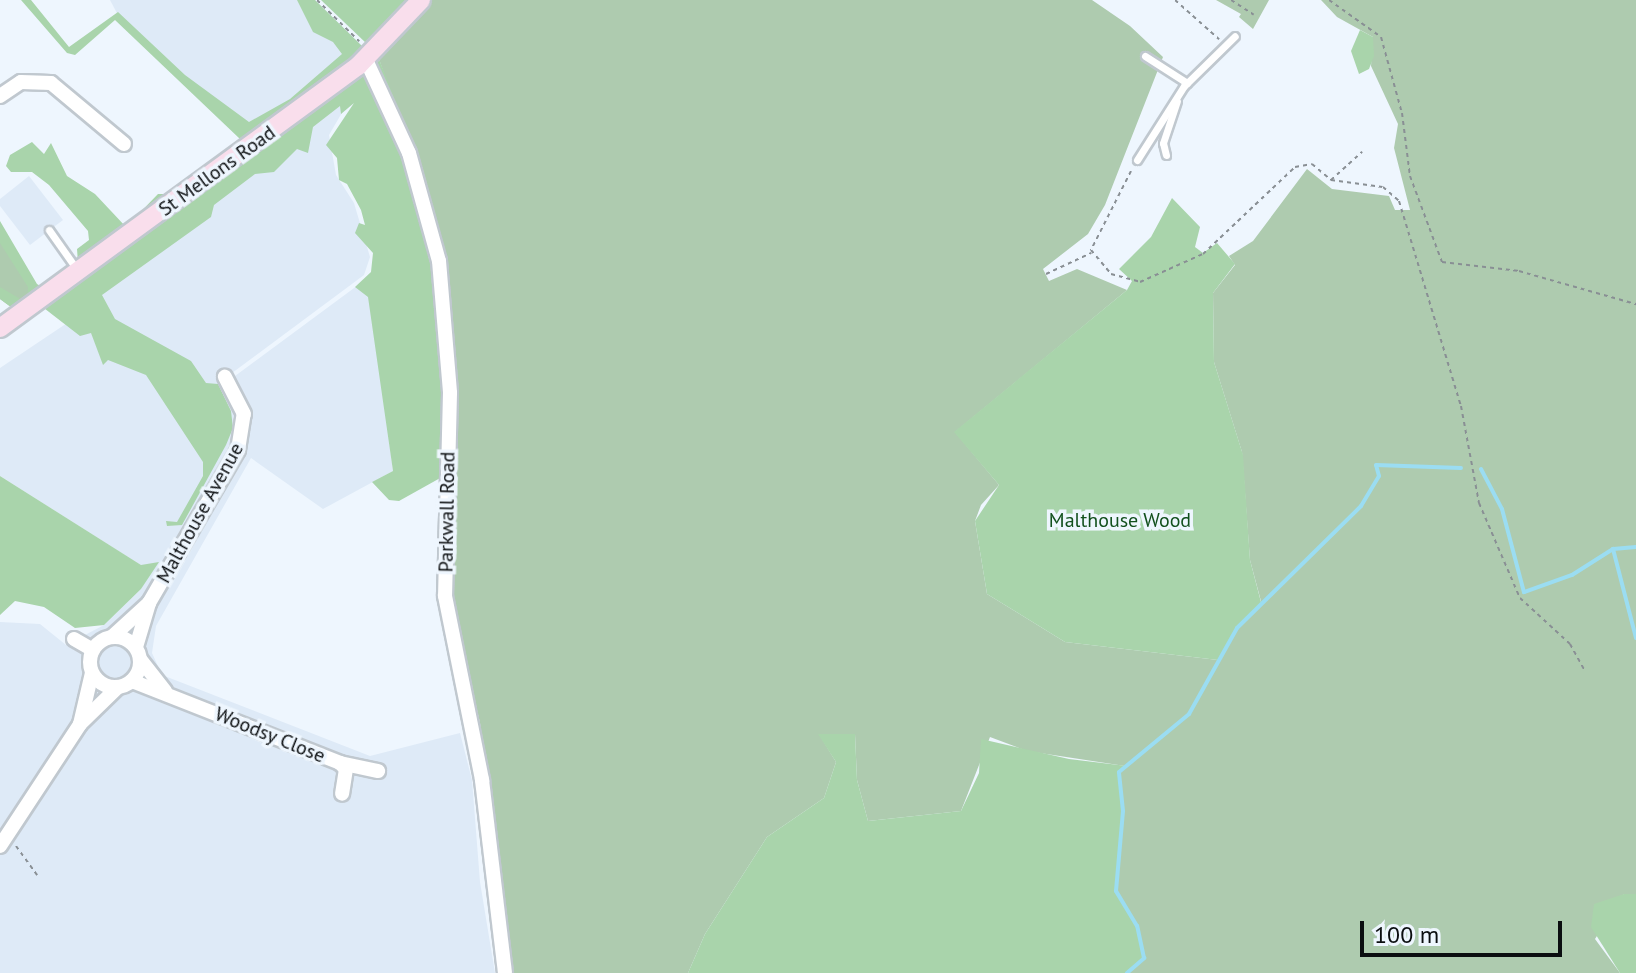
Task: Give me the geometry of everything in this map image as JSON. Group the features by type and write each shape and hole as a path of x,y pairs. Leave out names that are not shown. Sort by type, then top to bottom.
{"main road":[{"name":"St Mellons Road","path":"0,328 80,273 365,52 421,0"}],"street":[{"name":"Parkwall Road","path":"365,52 409,153 439,261 450,393 445,596 482,780 505,973"},
{"path":"0,96 21,82 51,83 124,144"},
{"name":"Malthouse Avenue","path":"138,653 149,603 243,436 242,405 225,377"},
{"name":"Malthouse Avenue","path":"113,636 149,603"},
{"path":"3,841 80,724 118,687 132,681 138,653 113,636 93,650"},
{"path":"74,639 93,650"},
{"path":"80,724 92,673 93,650"},
{"name":"Woodsy Close","path":"138,653 165,691"},
{"path":"92,673 103,686 118,687"},
{"name":"Woodsy Close","path":"132,681 165,691 340,763 378,771"},
{"path":"340,763 346,769 342,794"}],"lane":[{"path":"1137,160 1187,83 1235,36"},
{"path":"1145,56 1187,83"},
{"path":"1166,155 1163,143 1180,92"},
{"path":"49,230 80,273"},
{"path":"56,239 65,233"}],"path":[{"path":"317,0 365,52"},
{"path":"1175,0 1226,45"},
{"path":"1231,0 1254,15"},
{"path":"1329,0 1381,37 1405,128 1410,176 1437,257 1460,266 1519,271 1636,304"},
{"path":"1331,180 1362,152"},
{"path":"1046,274 1092,253 1137,160"},
{"path":"1092,253 1099,265 1125,280 1160,277 1217,243 1295,167 1312,164 1331,180 1383,187 1399,201 1458,393 1479,503 1520,598 1570,644 1585,671"},
{"path":"3,841 37,875"}],"shaded area":[{"path":"110,0 315,0 363,47 363,55 248,143 119,17"},
{"path":"354,92 329,135 336,175 354,203 370,257 364,275 232,373 235,376 369,277 393,471 323,509 251,458 156,626 152,653 162,675 370,756 460,733 472,780 480,882 495,973 0,973 0,622 40,624 66,645 104,625 141,589 150,571 0,476 0,368 91,307 94,288"},
{"path":"29,176 63,220 30,245 0,206 0,199"}],"green space":[{"path":"21,0 31,0 69,47 118,12 185,75 249,122 290,99 342,54 333,42 313,32 297,0 315,0 363,47 353,74 366,75 379,59 408,134 398,138 433,274 444,405 442,477 399,501 389,500 372,482 393,471 368,297 355,287 371,272 373,253 355,233 359,223 365,225 361,210 347,184 339,180 337,158 326,145 354,103 341,114 340,106 313,127 308,153 297,149 274,172 255,174 214,205 211,217 102,295 115,319 191,361 206,383 218,384 231,411 233,428 226,445 182,525 167,526 166,521 177,522 203,476 203,462 146,375 108,360 103,365 91,333 80,336 40,305 78,263 77,249 89,240 88,231 49,185 32,172 11,172 6,166 10,155 32,142 44,154 51,143 67,176 95,194 126,227 158,194 176,194 181,184 196,179 240,145 240,139 115,20 75,55 67,53"},
{"path":"321,0 416,0 367,44"},
{"path":"428,0 1092,0 1130,26 1163,57 1105,205 1088,234 1043,269 1049,281 1077,269 1127,290 955,432 999,485 981,505 975,521 987,594 1065,642 1218,660 1237,628 1262,605 1250,560 1242,452 1214,362 1213,293 1235,265 1229,256 1253,241 1307,169 1332,189 1389,196 1395,210 1410,210 1394,148 1398,124 1371,66 1373,37 1337,17 1321,0 1636,0 1636,894 1624,894 1595,939 1620,973 1127,973 1143,957 1137,926 1116,891 1123,811 1119,772 1125,766 1027,751 990,737 961,811 868,821 857,780 855,734 819,734 836,762 824,798 767,837 705,934 688,973 509,973 480,723 452,603 454,382 444,251 379,59"},
{"path":"1216,0 1269,0 1253,29 1239,17 1241,14"},
{"path":"1360,30 1373,37 1374,56 1369,69 1359,74 1351,51"},
{"name":"Malthouse Wood","path":"1172,198 1200,227 1195,247 1203,253 1217,243 1235,264 1213,293 1214,362 1243,455 1250,560 1262,606 1237,628 1218,660 1065,642 987,594 975,521 999,485 954,432 1127,290 1132,281 1119,269 1151,237"},
{"path":"0,221 37,284 48,291 15,310 0,299 0,287 27,303 28,287 0,243"},
{"path":"0,237 40,296 15,310 0,299"},
{"path":"0,476 141,565 159,562 141,589 104,625 75,628 44,607 15,601 0,615"},
{"path":"818,734 855,734 857,780 868,821 961,811 979,773 981,739 1069,759 1127,766 1119,772 1123,811 1116,891 1137,926 1144,958 1127,973 688,973 705,934 767,837 824,798 836,762"},
{"path":"1624,894 1636,894 1636,973 1620,973 1591,927 1594,904"}],"waterway":[{"path":"1127,973 1144,958 1137,926 1116,891 1123,811 1119,772 1189,714 1237,628 1361,506 1379,476 1376,465 1461,468"},
{"path":"1481,469 1502,509 1524,592 1572,575 1613,549 1636,547"},
{"path":"1613,549 1636,638"}]}
